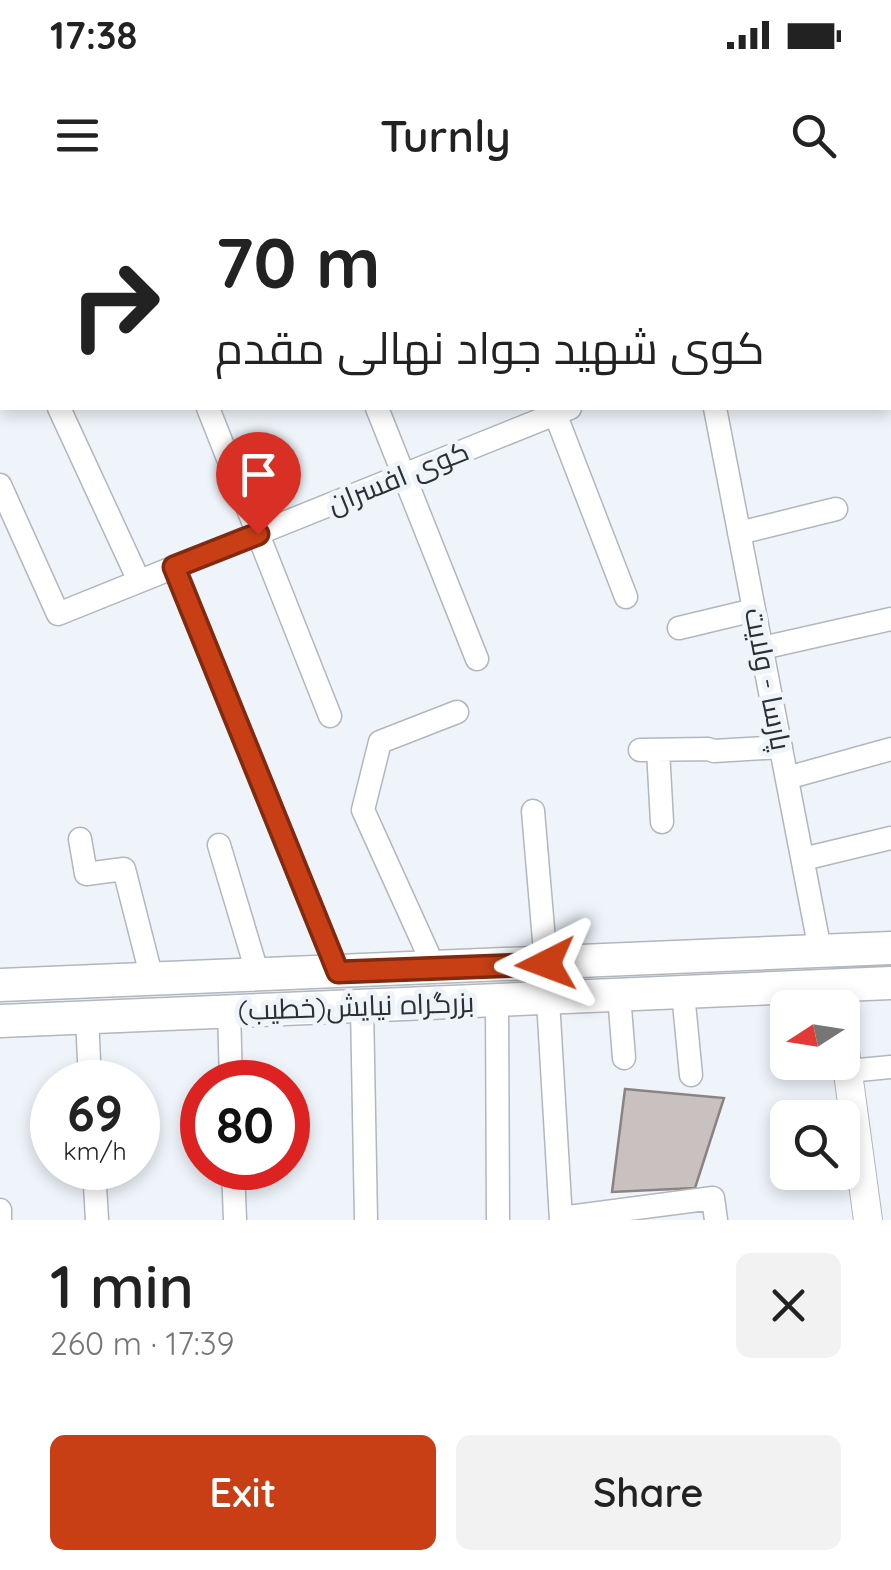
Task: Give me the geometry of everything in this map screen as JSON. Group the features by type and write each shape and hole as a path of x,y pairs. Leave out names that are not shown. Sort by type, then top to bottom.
{"highway":[{"name":"بزرگراه نیایش(خطیب)","path":"0,985 891,948"},
{"name":"بزرگراه نیایش(خطیب)","path":"860,992 891,984"},
{"name":"بزرگراه نیایش(خطیب)","path":"0,1021 682,992 770,995"}],"main road":[{"path":"849,1080 868,1220"}],"street":[{"path":"61,410 139,581"},
{"path":"209,410 330,716"},
{"path":"379,410 477,659"},
{"path":"559,410 626,597"},
{"name":"کوی افسران","path":"0,485 58,614 559,410"},
{"name":"پارسا - ولایت","path":"715,410 820,950"},
{"path":"740,533 836,509"},
{"path":"174,567 338,972"},
{"path":"679,628 754,610"},
{"path":"762,648 891,620"},
{"path":"435,968 363,810 380,742 457,712"},
{"path":"662,822 649,750 781,746"},
{"path":"787,778 891,749"},
{"path":"534,810 546,964"},
{"path":"802,859 891,838"},
{"path":"80,839 86,874 124,869 152,978"},
{"path":"219,845 258,975"},
{"path":"682,992 691,1075"},
{"path":"619,995 624,1058"},
{"path":"548,1000 561,1219 714,1198 716,1220"},
{"path":"497,1002 498,1220"},
{"path":"362,1006 366,1220"},
{"path":"228,1010 230,1060"},
{"path":"87,1017 89,1060"},
{"path":"860,1069 891,1067"},
{"path":"95,1190 97,1220"},
{"path":"234,1190 235,1220"},
{"path":"0,1210 0,1220"}],"building":[{"path":"625,1089 724,1098 695,1188 612,1192"}],"route":[{"path":"258,534 174,567 338,972 546,964"}]}
